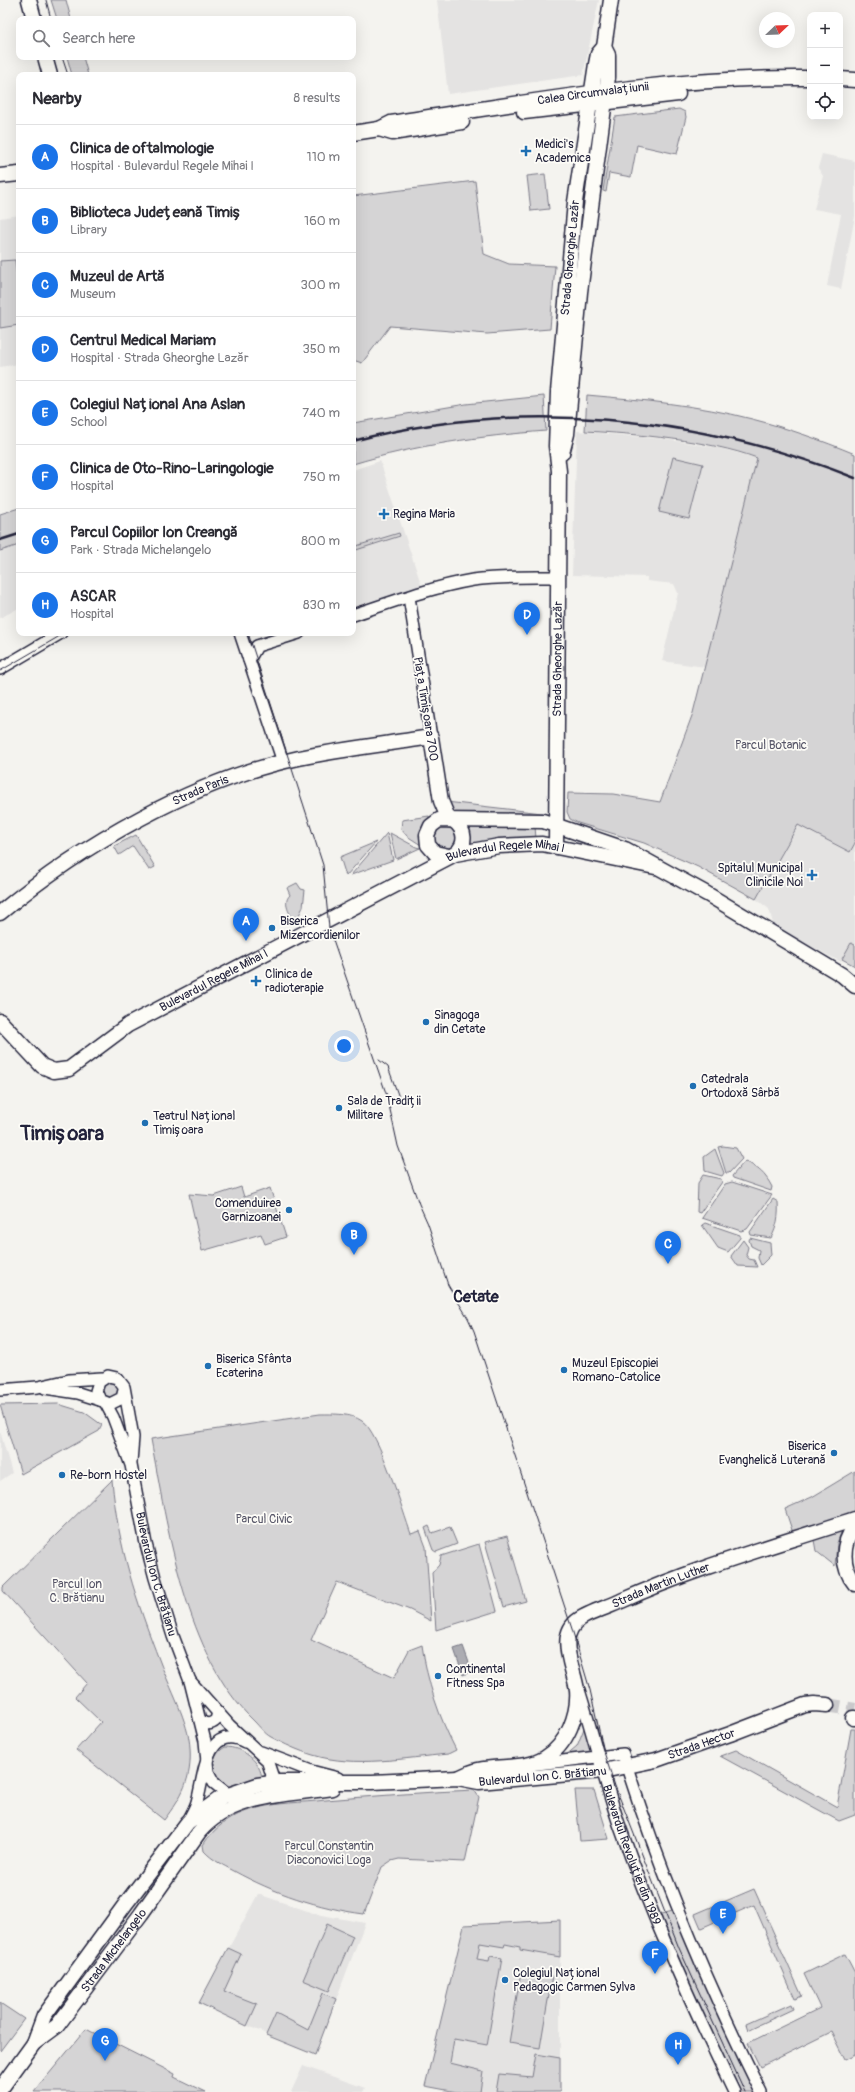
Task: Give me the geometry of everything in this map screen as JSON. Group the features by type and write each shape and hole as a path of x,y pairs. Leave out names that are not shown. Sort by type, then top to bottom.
{"main road":[{"path":"29,0 33,16"},
{"name":"Strada Gheorghe Lazăr","path":"556,846 558,471 556,446 559,377 575,202 598,54 604,47 610,0"},
{"name":"Strada Gheorghe Lazăr","path":"558,471 567,434 580,292 606,96 608,55 604,47"},
{"path":"46,60 49,72"},
{"name":"Calea Circumvalațiunii","path":"356,133 379,129 391,123 721,81 807,78"},
{"path":"843,79 855,80"},
{"name":"Calea Circumvalațiunii","path":"606,96 807,87"},
{"path":"843,89 855,90"},
{"path":"0,176 16,174"},
{"name":"Strada Paris","path":"0,913 72,858 124,828 203,790 244,774 283,762 319,754 431,737"},
{"name":"Piața Timișoara 700","path":"431,737 441,801 451,820"},
{"path":"442,820 451,820 462,831 464,838 462,845 452,855 435,853 430,848 427,839 428,832 433,824 442,820"},
{"name":"Bulevardul Regele Mihai I","path":"451,820 543,821 625,849 655,867 707,894 853,982"},
{"name":"Bulevardul Regele Mihai I","path":"0,1021 42,1066 54,1071 69,1069 128,1026 452,855 500,846 533,844 556,846 655,867"},
{"name":"Strada Martin Luther","path":"568,1654 569,1635 579,1619 666,1582 855,1519"},
{"path":"855,1526 847,1539 844,1554 847,1570 855,1584"},
{"name":"Bulevardul Revoluției din 1989","path":"568,1654 573,1670"},
{"name":"Bulevardul Ion C. Brătianu","path":"458,1778 477,1770 539,1762 556,1750 569,1730 574,1716 576,1700 573,1670"},
{"name":"Strada Hector","path":"624,1761 695,1747 775,1716 805,1711 827,1705"},
{"name":"Bulevardul Ion C. Brătianu","path":"174,1842 188,1822 214,1801 228,1794 257,1785 321,1781 372,1782 458,1778 479,1782 624,1761"},
{"name":"Bulevardul Ion C. Brătianu","path":"186,1851 210,1820 226,1810 252,1800 372,1782"},
{"name":"Strada Michelangelo","path":"0,2090 34,2043 44,2016 100,1937 174,1842"},
{"name":"Strada Michelangelo","path":"34,2043 58,2026 186,1851"}],"street":[{"path":"356,614 444,586 475,580 558,577"},
{"name":"Piața Timișoara 700","path":"409,597 431,737"},
{"path":"0,669 56,636"},
{"path":"241,636 283,762"},
{"path":"249,660 257,646 289,636"},
{"path":"0,1390 38,1387 70,1380 102,1378 108,1376 117,1378 123,1385 124,1390 119,1402 110,1404 78,1393 38,1387"},
{"path":"102,1378 96,1389 103,1402"},
{"name":"Bulevardul Ion C. Brătianu","path":"124,1390 134,1437 131,1465"},
{"name":"Bulevardul Ion C. Brătianu","path":"103,1402 113,1417 131,1465 146,1544 173,1636 190,1681 200,1720 207,1759 206,1766 211,1779 228,1794 239,1801 252,1800 264,1794 271,1783 272,1772 270,1764 218,1712 190,1681"},
{"name":"Bulevardul Revoluției din 1989","path":"573,1670 619,1823 646,1895 686,1990 734,2092"},
{"path":"200,1720 205,1723 211,1723 216,1720 218,1712"},
{"path":"207,1759 213,1747 227,1739 241,1740 254,1749"},
{"name":"Bulevardul Ion C. Brătianu","path":"254,1749 320,1774 355,1781 372,1782"},
{"name":"Bulevardul Ion C. Brătianu","path":"188,1822 197,1804 207,1759"},
{"name":"Bulevardul Revoluției din 1989","path":"624,1761 653,1846 678,1907 761,2092"},
{"name":"Bulevardul Ion C. Brătianu","path":"529,1764 601,1764"}],"shaded area":[{"path":"437,0 599,0 583,75 448,94"},
{"path":"822,154 855,161 855,216 841,289 827,286 841,214 814,209 823,176 818,168"},
{"path":"16,215 16,364 0,367 0,218"},
{"path":"577,431 664,439 720,448 757,458 705,667 662,661 678,593 674,584 647,581 647,577 572,575"},
{"path":"380,461 422,587 356,609 356,469"},
{"path":"16,546 16,610 0,618 0,551"},
{"name":"Spitalul Municipal Clinicile Noi","path":"798,825 850,852 855,843 855,945 851,944 841,962 774,927 769,909 756,899"},
{"path":"0,1431 12,1473 0,1481"},
{"path":"463,1646 472,1671 463,1675 454,1649"},
{"path":"258,1894 316,1914 365,1923 315,2055 199,2003"},
{"name":"Colegiul Național Pedagogic Carmen Sylva","path":"560,1920 560,2092 460,2092 425,2086 464,1925"},
{"path":"303,2066 365,2088 363,2092 291,2092"}],"green space":[{"path":"51,0 66,0 70,16 56,16"},
{"path":"68,60 84,60 87,72 71,72"},
{"path":"679,109 685,112 686,117 677,154 637,145 631,177 609,173 606,192 603,191 615,117"},
{"path":"545,174 549,209 531,211 527,176"},
{"path":"475,181 484,254 509,264 555,266 550,329 487,334 390,326 362,363 356,361 356,196"},
{"path":"15,260 16,325 0,328 0,261"},
{"name":"Parcul Botanic","path":"587,395 670,404 732,414 791,430 855,454 855,843 850,852 798,825 756,899 698,867 644,843 578,823 570,819 567,812 568,793 613,794 660,802 693,713 757,458 695,442 649,436 585,431"},
{"path":"544,396 546,431 448,442 377,457 356,463 356,422 466,404"},
{"path":"673,457 703,464 689,519 659,512"},
{"path":"16,509 16,546 0,551 0,514"},
{"path":"399,533 400,536 356,550 356,546"},
{"path":"446,802 542,813 542,818 456,818"},
{"path":"429,816 430,821 421,845 407,836 401,829 402,820"},
{"path":"442,823 459,830 456,849 437,850 432,833"},
{"path":"463,826 535,826 536,839 465,847"},
{"path":"387,833 393,860 351,875"},
{"path":"390,833 416,847 420,848 396,859"},
{"path":"136,835 155,867 149,870 133,846 119,855 114,846"},
{"path":"376,842 346,876 340,857"},
{"path":"297,883 301,889 305,890 303,907 295,923 287,905 290,895 287,888"},
{"path":"851,943 855,945 855,966 842,959"},
{"path":"723,1146 736,1148 742,1159 729,1173 726,1173 718,1147"},
{"path":"715,1149 724,1173 722,1176 705,1171 704,1157"},
{"path":"745,1161 764,1174 772,1187 771,1191 733,1178 732,1176"},
{"path":"703,1175 721,1179 722,1182 700,1213 697,1212 698,1183"},
{"path":"732,1182 772,1195 747,1229 741,1231 702,1218 725,1184"},
{"path":"241,1187 244,1197 270,1188 286,1237 265,1244 261,1234 202,1251 189,1194 214,1196"},
{"path":"773,1199 778,1202 778,1212 775,1230 771,1238 751,1235 750,1232"},
{"path":"705,1223 740,1235 740,1238 728,1252 718,1248 702,1225"},
{"path":"750,1238 770,1243 771,1255 761,1265 758,1258 759,1250 751,1246 749,1240"},
{"path":"743,1240 748,1247 746,1255 749,1259 754,1260 757,1267 738,1266 731,1256"},
{"path":"111,1382 117,1384 119,1390 117,1396 111,1398 105,1396 103,1390 105,1384"},
{"path":"58,1404 84,1412 102,1425 99,1431 21,1474 0,1405"},
{"name":"Parcul Civic","path":"320,1414 342,1414 358,1418 369,1428 376,1440 390,1473 411,1534 420,1531 426,1547 431,1621 410,1610 337,1582 311,1640 394,1678 409,1650 422,1645 434,1699 456,1750 448,1754 397,1760 346,1761 313,1755 269,1736 231,1694 211,1662 196,1627 183,1589 173,1550 164,1511 151,1439"},
{"path":"855,1471 855,1512 793,1533 785,1509 812,1497"},
{"name":"Parcul Ion C. Brătianu","path":"112,1480 123,1551 129,1573 143,1617 178,1705 189,1738 190,1759 187,1778 181,1795 164,1820 76,1750 101,1722 75,1697 87,1683 3,1591 3,1587"},
{"path":"429,1526 432,1533 450,1527 457,1544 436,1552 433,1550 425,1528"},
{"path":"842,1530 837,1543 835,1566 816,1551 814,1540"},
{"path":"507,1536 526,1601 504,1607 485,1542"},
{"path":"479,1544 497,1611 436,1630 432,1573 439,1565 441,1556"},
{"path":"585,1726 593,1754 565,1756 577,1746"},
{"path":"851,1729 855,1729 855,1815 839,1821 720,1756 736,1750 837,1807"},
{"path":"225,1747 238,1749 250,1756 258,1766 262,1779 240,1783 228,1788 219,1778 214,1767 216,1756 219,1751"},
{"name":"Parcul Constantin Diaconovici Loga","path":"474,1790 479,1797 465,1862 399,1859 391,1861 382,1867 364,1914 313,1904 281,1893 226,1867 214,1860 204,1851 203,1845 207,1838 218,1827 239,1814 263,1807 363,1797"},
{"path":"575,1790 594,1790 609,1839 580,1841"},
{"path":"754,1889 802,1996 795,1999 754,1905 701,1928 695,1914"},
{"path":"677,1910 758,2092 736,2092 657,1915"},
{"path":"560,1920 560,1957 520,1950 520,1947 505,1944 504,1947 480,1943 477,1959 489,1961 490,1956 502,1958 487,2045 454,2039 450,2063 483,2071 480,2092 457,2092 425,2086 464,1925"},
{"path":"327,1924 353,1936 329,1991 303,1980"},
{"path":"228,1948 241,1954 224,1991 257,2004 247,2026 199,2003"},
{"path":"845,1954 855,1973 855,2055 845,2060 831,2032 760,2067 748,2043 820,2008 804,1974"},
{"path":"521,1971 552,1976 540,2048 509,2043"},
{"path":"323,1993 336,1999 315,2055 266,2035 276,2013 308,2030"},
{"path":"0,2003 24,2019 0,2051"},
{"path":"791,2004 793,2009 748,2030 746,2024"},
{"path":"86,2029 175,2074 174,2077 205,2092 34,2092"},
{"path":"536,2054 560,2058 560,2092 496,2092 499,2074 532,2077"}],"tunnel":[{"path":"827,1705 855,1710"}],"tram line":[{"path":"46,0 50,16"},
{"path":"63,60 67,72"},
{"path":"0,671 60,636"},
{"path":"249,636 323,865 329,928 387,1096 398,1146 419,1204 428,1224 448,1285 474,1331 572,1629 590,1690 604,1752 615,1786 679,1948 745,2092"},
{"path":"379,1060 388,1067 401,1103"}],"railway":[{"path":"356,440 415,428 479,420 543,417 607,420 670,427 733,440 795,457 855,478"},
{"path":"0,540 16,535"}],"place":[{"name":"Medici's Academica","path":"526,151"},
{"name":"Regina Maria","path":"384,514"},
{"name":"Centrul Medical Mariam","path":"527,635"},
{"name":"Spitalul Municipal Clinicile Noi","path":"812,875"},
{"name":"Biserica Mizercordienilor","path":"272,928"},
{"name":"Clinica de oftalmologie","path":"246,941"},
{"name":"Clinica de radioterapie","path":"256,981"},
{"name":"Sinagoga din Cetate","path":"426,1022"},
{"name":"Catedrala Ortodoxă Sârbă","path":"693,1086"},
{"name":"Sala de Tradiții Militare","path":"339,1108"},
{"name":"Teatrul Național Timișoara","path":"145,1123"},
{"name":"Comenduirea Garnizoanei","path":"289,1210"},
{"name":"Biblioteca Județeană Timiș","path":"354,1255"},
{"name":"Muzeul de Artă","path":"668,1264"},
{"name":"Biserica Sfânta Ecaterina","path":"208,1366"},
{"name":"Muzeul Episcopiei Romano-Catolice","path":"564,1370"},
{"name":"Biserica Evanghelică Luterană","path":"834,1453"},
{"name":"Re-born Hostel","path":"62,1475"},
{"name":"Continental Fitness Spa","path":"438,1676"},
{"name":"Colegiul Național Ana Aslan","path":"723,1934"},
{"name":"Clinica de Oto-Rino-Laringologie","path":"655,1974"},
{"name":"Colegiul Național Pedagogic Carmen Sylva","path":"505,1980"},
{"name":"Parcul Copiilor Ion Creangă","path":"105,2061"},
{"name":"ASCAR","path":"678,2065"}],"district":[{"name":"Timișoara","path":"62,1133"},
{"name":"Cetate","path":"476,1296"}]}
